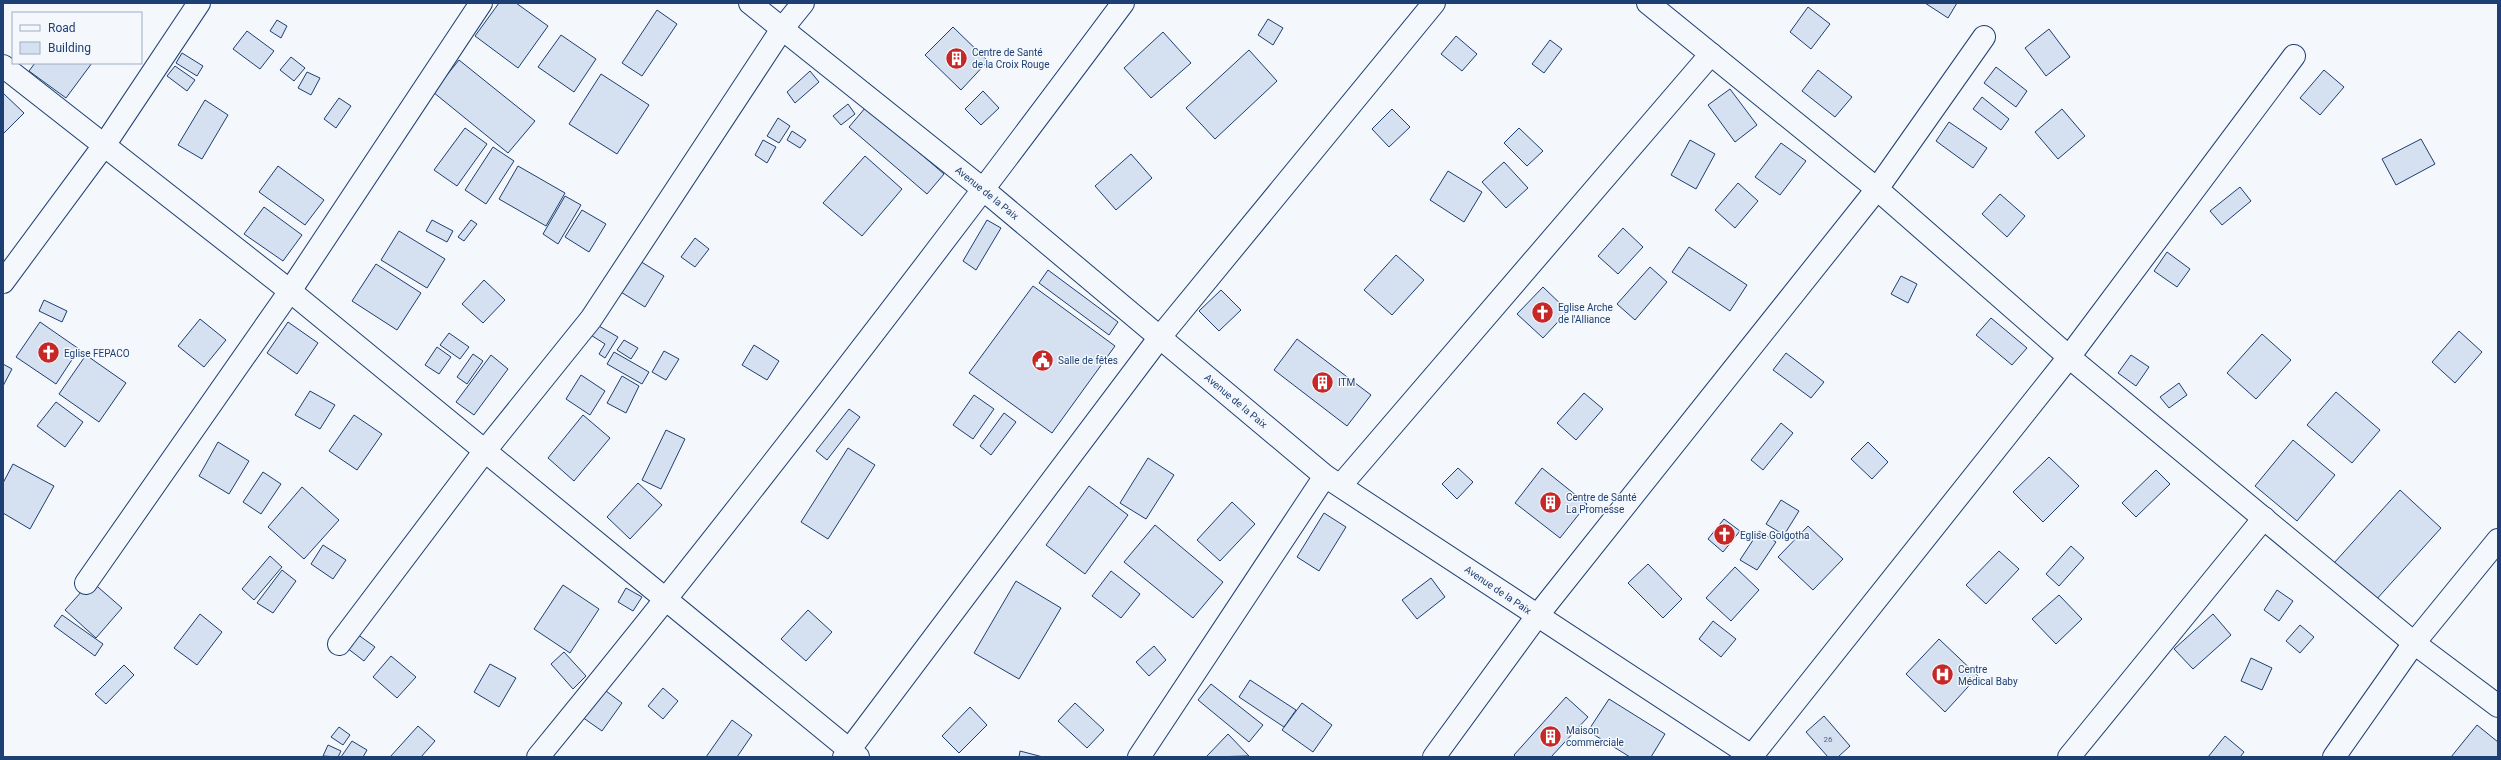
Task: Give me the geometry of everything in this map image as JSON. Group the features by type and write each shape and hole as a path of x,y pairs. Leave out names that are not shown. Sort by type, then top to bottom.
{"street":[{"path":"3,282 105,144 199,3"},
{"path":"86,583 290,291 481,3"},
{"name":"Avenue de la Paix","path":"750,3 984,190 1333,481 1752,757"},
{"path":"339,644 406,558 430,522 484,452 591,319 782,29 802,3"},
{"path":"538,757 668,599 984,190 1123,3"},
{"path":"3,66 105,144 290,291 484,452 668,599 851,755 1160,336 1434,3"},
{"path":"1648,3 1877,189 2069,357 2414,644 2498,706"},
{"path":"1434,757 1537,616 1877,189 1984,36"},
{"path":"1139,757 1333,481 1711,54"},
{"path":"1752,757 2069,357 2294,56"},
{"path":"2069,757 2264,518"},
{"path":"2334,757 2414,644 2498,540"}],"building":[{"path":"499,3 516,3 548,26 518,68 475,36"},
{"path":"1925,3 1957,3 1948,18"},
{"path":"1808,7 1830,24 1811,49 1790,32"},
{"path":"657,10 677,24 642,76 622,63"},
{"path":"1268,19 1283,28 1273,45 1258,35"},
{"path":"277,20 287,26 281,38 270,31"},
{"name":"Centre de Santé de la Croix Rouge","path":"953,27 988,61 961,90 925,55"},
{"path":"2049,29 2070,57 2046,76 2025,48"},
{"path":"247,31 274,51 260,69 233,49"},
{"path":"1163,32 1191,63 1151,98 1124,68"},
{"path":"561,35 596,59 574,92 538,67"},
{"path":"1456,36 1477,54 1462,71 1441,54"},
{"path":"1550,40 1562,49 1544,73 1532,64"},
{"path":"1249,50 1277,81 1215,139 1186,108"},
{"path":"182,53 203,66 197,76 176,63"},
{"path":"291,57 305,68 294,81 280,70"},
{"path":"459,60 535,121 508,153 433,92"},
{"path":"34,64 91,64 66,98 29,71"},
{"path":"175,66 195,80 187,91 167,76"},
{"path":"1996,67 2027,91 2016,107 1984,83"},
{"path":"1818,70 1852,97 1835,117 1802,91"},
{"path":"2324,70 2344,87 2320,115 2300,98"},
{"path":"810,71 819,82 795,103 787,92"},
{"path":"307,72 320,78 311,95 298,88"},
{"path":"601,74 649,105 617,154 569,124"},
{"path":"1730,89 1757,125 1735,142 1708,105"},
{"path":"983,91 999,108 981,125 965,109"},
{"path":"3,93 24,113 3,134"},
{"path":"1982,97 2009,119 2001,130 1973,109"},
{"path":"339,98 351,106 336,128 324,119"},
{"path":"205,100 228,115 202,159 178,145"},
{"path":"848,104 855,114 841,125 833,116"},
{"path":"866,107 944,174 927,194 849,127"},
{"path":"1392,109 1410,127 1389,147 1372,129"},
{"path":"2062,109 2085,136 2058,159 2035,132"},
{"path":"778,118 790,126 779,143 767,136"},
{"path":"1949,122 1987,148 1973,168 1936,141"},
{"path":"465,128 487,144 457,186 434,170"},
{"path":"1519,128 1543,151 1527,166 1504,143"},
{"path":"792,131 806,140 800,148 787,140"},
{"path":"2421,139 2435,164 2396,185 2382,159"},
{"path":"763,140 776,147 767,163 755,155"},
{"path":"1690,140 1715,154 1696,189 1671,175"},
{"path":"1781,143 1806,161 1780,195 1755,177"},
{"path":"493,147 514,161 486,204 465,190"},
{"path":"1131,154 1152,178 1116,210 1095,186"},
{"path":"865,156 902,189 862,236 823,203"},
{"path":"1504,162 1528,188 1506,208 1482,182"},
{"path":"278,166 324,200 305,225 259,192"},
{"path":"518,166 565,193 546,226 499,199"},
{"path":"1448,171 1482,192 1464,222 1430,200"},
{"path":"1738,183 1758,201 1735,228 1715,210"},
{"path":"2240,187 2251,201 2222,225 2210,211"},
{"path":"2000,194 2025,216 2007,237 1982,214"},
{"path":"565,196 581,205 558,244 543,234"},
{"path":"264,207 302,235 283,261 244,234"},
{"path":"582,210 606,224 589,252 565,237"},
{"path":"432,220 453,231 447,242 426,231"},
{"path":"471,220 477,224 464,241 458,237"},
{"path":"987,220 1001,228 976,270 963,261"},
{"path":"1623,228 1643,247 1618,274 1598,256"},
{"path":"399,231 445,259 427,288 381,260"},
{"path":"695,238 709,249 695,267 681,257"},
{"path":"1689,247 1747,285 1730,311 1672,272"},
{"path":"2167,252 2190,269 2177,287 2154,271"},
{"path":"1396,255 1424,280 1392,315 1364,290"},
{"path":"635,258 664,276 645,307 616,289"},
{"path":"376,264 421,293 397,330 352,301"},
{"path":"1650,267 1667,282 1635,320 1617,304"},
{"path":"1048,270 1118,322 1109,335 1039,283"},
{"path":"1901,276 1917,284 1908,303 1891,294"},
{"path":"484,280 505,300 483,323 462,304"},
{"name":"Salle de fêtes","path":"1033,286 1115,346 1052,433 969,373"},
{"name":"Eglise Arche de l'Alliance","path":"1543,287 1568,311 1543,338 1517,314"},
{"path":"1221,290 1241,310 1219,331 1199,311"},
{"path":"44,300 67,311 62,322 39,311"},
{"path":"1991,318 2027,348 2012,365 1976,335"},
{"path":"200,319 226,340 204,367 178,346"},
{"name":"Eglise FEPACO","path":"40,322 79,349 56,384 16,357"},
{"path":"288,322 318,343 297,374 267,353"},
{"path":"592,322 618,337 605,358 599,354 605,344 586,332"},
{"path":"2459,331 2482,352 2455,383 2432,362"},
{"path":"449,333 469,347 460,359 440,345"},
{"path":"2262,334 2291,360 2256,399 2227,373"},
{"name":"ITM","path":"1297,339 1371,395 1347,426 1274,370"},
{"path":"624,340 638,348 631,359 617,350"},
{"path":"754,345 779,361 767,380 742,365"},
{"path":"437,347 451,357 439,374 425,365"},
{"path":"664,351 679,359 666,380 652,372"},
{"path":"614,352 649,372 642,384 607,364"},
{"path":"1786,353 1824,382 1811,398 1773,370"},
{"path":"473,354 483,361 467,384 457,377"},
{"path":"86,355 126,383 99,422 59,394"},
{"path":"491,355 508,369 474,415 456,402"},
{"path":"2131,355 2149,367 2136,386 2118,373"},
{"path":"3,364 12,369 3,386"},
{"path":"581,375 605,391 590,415 566,399"},
{"path":"622,376 639,386 626,413 607,403"},
{"path":"2179,383 2187,395 2169,408 2160,397"},
{"path":"310,391 335,405 320,429 295,415"},
{"path":"2336,392 2380,430 2352,463 2307,425"},
{"path":"1584,393 1603,409 1576,440 1557,423"},
{"path":"974,395 994,409 973,439 953,425"},
{"path":"56,402 83,422 65,447 37,426"},
{"path":"849,409 860,417 827,460 816,451"},
{"path":"1004,413 1016,422 991,455 980,446"},
{"path":"354,415 382,434 357,470 329,451"},
{"path":"583,415 610,438 574,481 548,458"},
{"path":"1781,423 1793,433 1763,470 1751,460"},
{"path":"666,430 685,439 661,489 642,480"},
{"path":"2293,440 2335,475 2297,521 2255,486"},
{"path":"218,442 249,461 229,494 199,476"},
{"path":"1868,442 1888,462 1872,479 1851,459"},
{"path":"848,448 875,465 828,539 801,522"},
{"path":"2049,457 2079,486 2043,522 2013,492"},
{"path":"1148,458 1174,475 1146,519 1120,503"},
{"path":"13,464 54,486 30,529 3,513 3,483"},
{"path":"1458,468 1473,482 1457,499 1442,484"},
{"name":"Centre de Santé La Promesse","path":"1542,468 1587,504 1560,538 1515,503"},
{"path":"2156,470 2170,484 2136,517 2122,503"},
{"path":"263,472 281,484 261,514 243,502"},
{"path":"638,483 662,505 630,539 607,517"},
{"path":"1089,486 1128,515 1085,574 1046,545"},
{"path":"302,487 339,520 304,559 268,527"},
{"path":"2400,490 2441,528 2375,601 2334,563"},
{"path":"1781,500 1799,511 1784,535 1766,524"},
{"path":"1232,502 1255,524 1220,561 1197,540"},
{"path":"1324,513 1346,527 1319,571 1297,557"},
{"name":"Eglise Golgotha","path":"1724,519 1740,531 1723,552 1708,539"},
{"path":"1155,525 1223,582 1193,618 1124,562"},
{"path":"1808,526 1843,559 1813,590 1778,557"},
{"path":"1759,531 1776,542 1757,570 1740,560"},
{"path":"323,545 346,560 333,579 311,564"},
{"path":"2071,546 2084,558 2059,586 2046,574"},
{"path":"1999,551 2019,569 1986,604 1966,585"},
{"path":"270,556 282,567 254,600 242,589"},
{"path":"1648,564 1682,599 1663,618 1628,583"},
{"path":"1735,567 1759,590 1731,621 1706,598"},
{"path":"282,570 296,581 273,613 257,603"},
{"path":"1111,571 1140,594 1121,618 1092,596"},
{"path":"1431,578 1445,597 1417,619 1402,600"},
{"path":"91,581 122,608 96,638 65,610"},
{"path":"1016,581 1061,608 1019,679 974,653"},
{"path":"563,585 599,609 570,653 534,629"},
{"path":"626,588 642,597 633,611 618,602"},
{"path":"2277,590 2293,601 2279,621 2264,610"},
{"path":"2059,595 2082,619 2056,644 2032,619"},
{"path":"808,610 832,632 806,661 781,639"},
{"path":"200,614 222,632 197,665 174,648"},
{"path":"2213,614 2231,635 2193,669 2174,649"},
{"path":"62,615 103,644 95,656 54,626"},
{"path":"1713,621 1736,639 1721,657 1699,639"},
{"path":"2300,625 2314,637 2300,653 2286,641"},
{"path":"357,634 375,647 364,661 347,648"},
{"name":"Centre Médical Baby","path":"1939,639 1978,676 1945,712 1906,674"},
{"path":"1154,646 1166,660 1149,676 1136,662"},
{"path":"564,652 586,676 573,689 551,664"},
{"path":"391,656 416,677 397,698 373,677"},
{"path":"2251,658 2272,668 2262,690 2241,681"},
{"path":"490,664 516,678 499,707 474,692"},
{"path":"124,665 134,675 106,704 95,694"},
{"path":"1250,680 1296,710 1284,727 1239,697"},
{"path":"1211,684 1263,725 1249,742 1198,700"},
{"path":"602,688 622,703 602,731 582,717"},
{"path":"663,688 678,701 663,719 648,706"},
{"name":"Maison commerciale","path":"1566,697 1588,717 1551,757 1516,757 1514,755"},
{"path":"1609,699 1665,734 1651,757 1630,757 1588,731"},
{"path":"1075,703 1104,730 1087,748 1058,721"},
{"path":"1302,703 1332,725 1313,752 1282,730"},
{"path":"970,707 987,725 959,753 942,736"},
{"path":"1824,716 1850,746 1838,757 1828,757 1806,732"},
{"path":"732,720 752,735 737,757 706,757"},
{"path":"2477,725 2498,742 2498,757 2451,757"},
{"path":"418,726 435,741 421,757 390,757"},
{"path":"339,727 350,735 343,745 331,737"},
{"path":"1228,734 1249,756 1206,757"},
{"path":"2225,736 2244,752 2240,757 2208,757"},
{"path":"352,741 367,750 363,757 341,757"},
{"path":"328,745 341,751 338,757 323,756"},
{"path":"1020,751 1043,757 1019,757"}],"place":[{"name":"Centre de Santé de la Croix Rouge","path":"957,58"},
{"name":"Eglise Arche de l'Alliance","path":"1543,313"},
{"name":"Eglise FEPACO","path":"48,353"},
{"name":"Salle de fêtes","path":"1042,360"},
{"name":"ITM","path":"1322,382"},
{"name":"Centre de Santé La Promesse","path":"1551,503"},
{"name":"Eglise Golgotha","path":"1724,535"},
{"name":"Centre Médical Baby","path":"1942,675"},
{"name":"Maison commerciale","path":"1551,736"}]}
